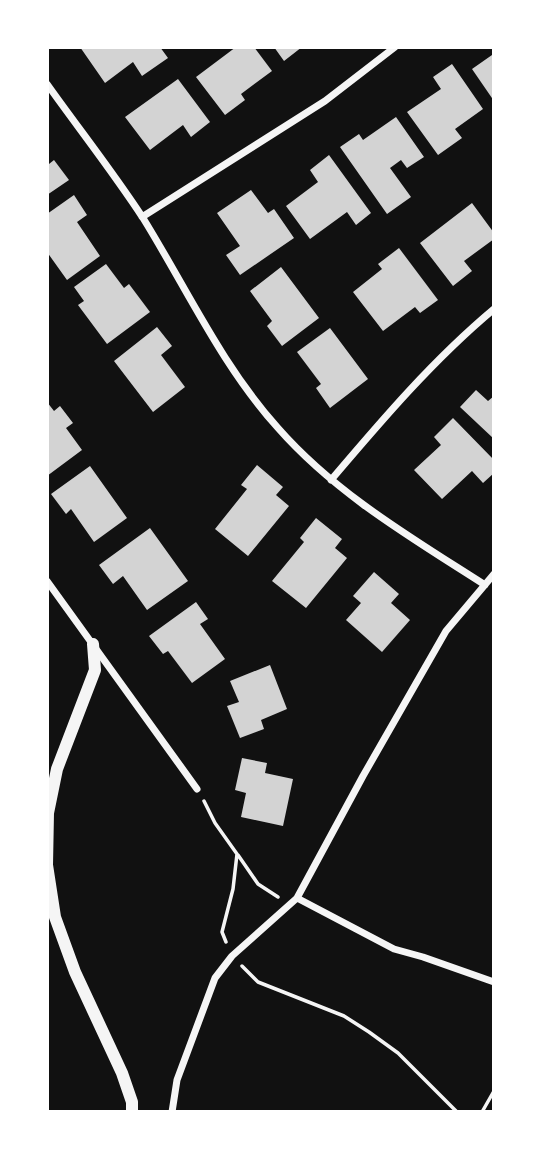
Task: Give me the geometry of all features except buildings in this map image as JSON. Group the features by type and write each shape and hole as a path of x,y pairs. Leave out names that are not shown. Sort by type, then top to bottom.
{"street":[{"path":"142,217 325,101 395,47"},
{"path":"47,84 142,217 236,375 278,429 331,480 378,516 485,585"},
{"path":"331,480 408,390 461,336 494,309"},
{"path":"172,1112 177,1080 215,978 232,956 297,898 446,631 494,574"},
{"path":"47,581 197,789"},
{"path":"93,644 95,670 57,769 48,813 47,865 55,917 75,972 122,1073 132,1102 132,1112"},
{"path":"297,898 394,949 494,982"}],"path":[{"path":"197,789 215,823 258,884 288,905"},
{"path":"237,854 233,889 222,932 232,956 258,982 344,1016 369,1032 398,1053 457,1112"},
{"path":"482,1112 494,1091"}]}
